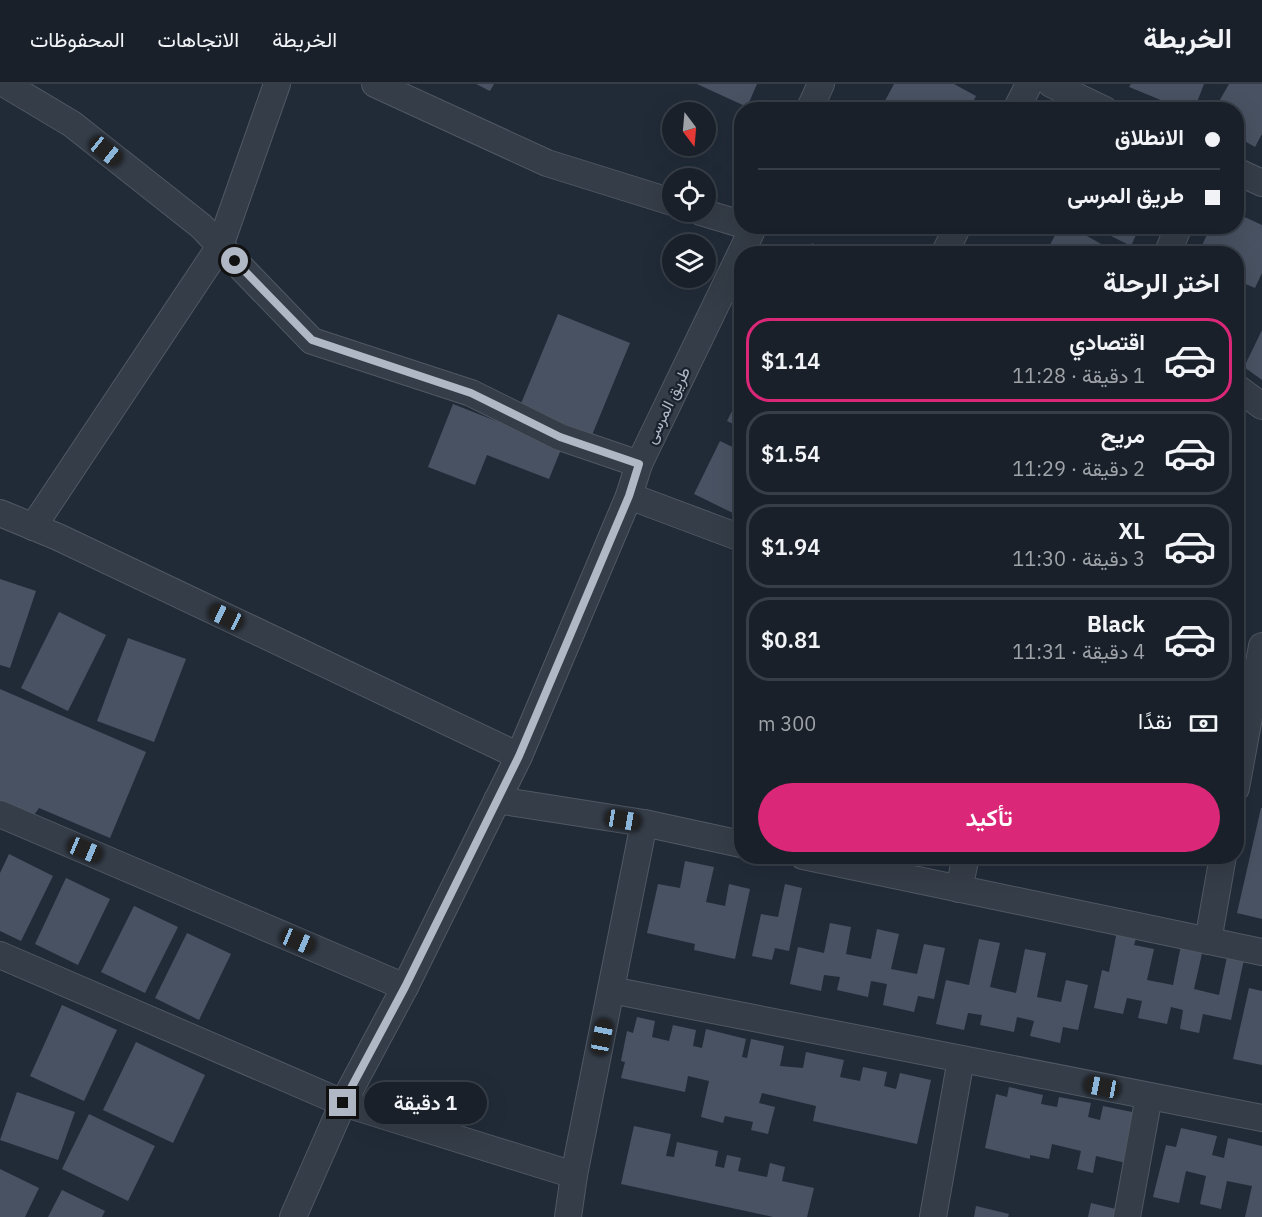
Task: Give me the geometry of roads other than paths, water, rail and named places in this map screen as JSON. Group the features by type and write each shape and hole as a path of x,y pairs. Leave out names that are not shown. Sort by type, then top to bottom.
{"street":[{"path":"5,84 72,124 201,225 312,340 471,393 560,437 639,464"},
{"path":"33,526 220,246 277,84"},
{"path":"375,84 547,163 662,199"},
{"path":"813,102 822,84"},
{"path":"1020,102 1029,84"},
{"path":"1051,84 1088,102"},
{"path":"1244,175 1262,183"},
{"path":"716,216 734,222"},
{"name":"طريق المرسى","path":"292,1215 343,1103 405,987 519,756 629,496 639,464 734,258"},
{"path":"1244,393 1262,406"},
{"path":"629,496 734,535"},
{"path":"0,513 33,526 519,756"},
{"path":"1244,744 1262,646"},
{"path":"497,800 644,823 734,842"},
{"path":"0,814 405,987"},
{"path":"576,1216 574,1175 644,823"},
{"path":"841,864 1262,952"},
{"path":"959,889 964,864"},
{"path":"1208,940 1222,864"},
{"path":"0,955 343,1103 574,1175"},
{"path":"611,990 1262,1118"},
{"path":"933,1217 961,1059"},
{"path":"1127,1217 1149,1096"}]}
